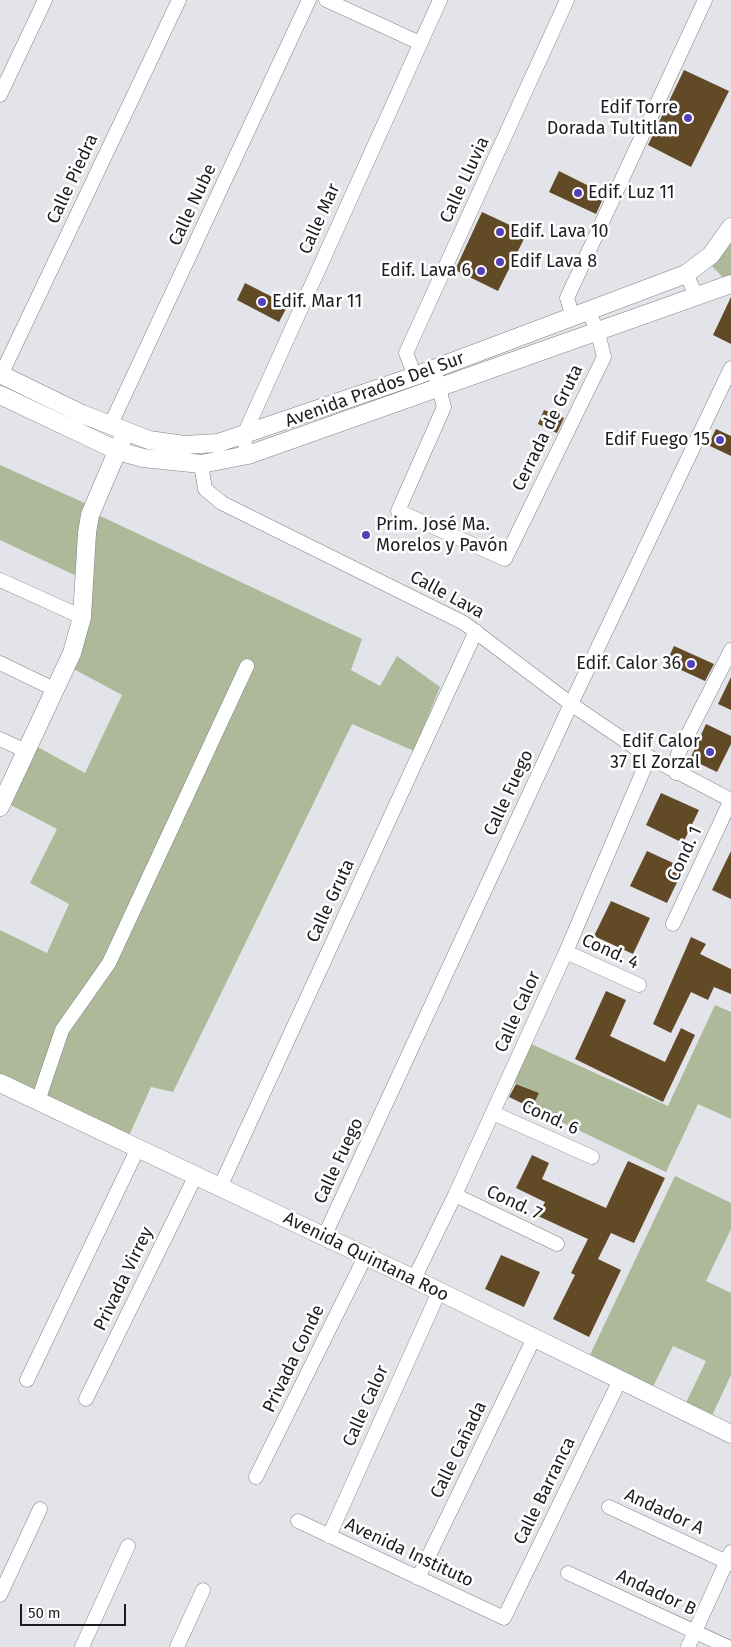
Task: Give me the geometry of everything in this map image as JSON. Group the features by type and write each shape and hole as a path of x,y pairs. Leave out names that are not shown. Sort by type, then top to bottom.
{"main road":[{"name":"Avenida Prados Del Sur","path":"1,375 118,429 149,440 184,445 218,443 415,376 686,274 710,255 731,227"},
{"name":"Avenida Prados Del Sur","path":"0,395 118,451 143,458 201,464 248,455 598,333 731,284"},
{"path":"0,806 72,653 82,617 87,532 90,515 118,451 118,429"},
{"name":"Avenida Quintana Roo","path":"0,1083 414,1279 731,1434"}],"street":[{"path":"0,95 45,0"},
{"name":"Calle Piedra","path":"1,375 179,0"},
{"name":"Calle Nube","path":"118,429 309,0"},
{"path":"326,0 420,43"},
{"name":"Calle Mar","path":"243,436 440,0"},
{"name":"Calle Lluvia","path":"415,376 406,353 568,0"},
{"name":"Cerrada de Gruta","path":"434,369 444,407 398,511 506,559 604,357 598,333 567,298 705,0"},
{"path":"686,274 697,297"},
{"name":"Calle Fuego","path":"324,1236 571,704 731,368"},
{"path":"243,436 248,455"},
{"name":"Calle Lava","path":"201,464 205,489 222,503 464,623 571,704 649,758 731,800"},
{"path":"0,580 82,617"},
{"name":"Calle Gruta","path":"220,1187 476,631"},
{"path":"676,773 678,754 731,650"},
{"path":"0,663 56,690"},
{"path":"38,1101 62,1030 109,963 247,666"},
{"path":"0,739 26,752"},
{"name":"Calle Calor","path":"414,1279 455,1196 566,952 649,758"},
{"name":"Cond. 1","path":"674,924 731,800"},
{"name":"Cond. 4","path":"566,952 639,985"},
{"name":"Cond. 6","path":"493,1113 592,1157"},
{"path":"27,1380 138,1148"},
{"name":"Privada Virrey","path":"86,1399 196,1175"},
{"name":"Cond. 7","path":"455,1196 557,1244"},
{"name":"Privada Conde","path":"256,1477 366,1257"},
{"name":"Calle Calor","path":"328,1536 438,1292"},
{"name":"Calle Cañada","path":"418,1578 534,1338"},
{"name":"Calle Barranca","path":"504,1618 620,1380"},
{"name":"Andador A","path":"608,1507 730,1559"},
{"path":"0,1595 40,1509"},
{"name":"Avenida Instituto","path":"298,1521 504,1618"},
{"path":"82,1647 128,1546"},
{"path":"688,1647 730,1559"},
{"name":"Andador B","path":"568,1573 728,1647"},
{"path":"177,1647 203,1590"}],"green space":[{"path":"731,228 731,282 728,283 712,266"},
{"path":"0,465 98,509 96,514 362,639 351,670 380,686 397,656 440,687 414,751 352,724 173,1092 151,1087 126,1142 0,1087 0,930 47,953 69,904 30,883 57,829 5,802 34,745 85,773 122,695 70,667 85,580 0,540"},
{"path":"715,1005 731,1012 731,1119 698,1104 666,1172 532,1108 539,1093 512,1082 529,1043 668,1106"},
{"path":"675,1176 731,1203 731,1229 706,1281 731,1293 731,1375 709,1422 683,1409 706,1361 673,1346 651,1391 588,1359"}],"building":[{"name":"Edif Torre Dorada Tultitlan","path":"684,70 729,91 691,167 648,145"},
{"name":"Edif. Luz 11","path":"559,171 605,194 596,214 549,192"},
{"path":"482,212 527,233 498,291 455,270"},
{"name":"Edif. Mar 11","path":"245,283 288,305 279,322 237,300"},
{"path":"731,297 731,344 713,335"},
{"path":"544,410 564,418 557,433 538,424"},
{"name":"Edif Fuego 15","path":"716,429 731,436 731,456 708,445"},
{"name":"Edif. Calor 36","path":"674,646 714,664 705,681 666,663"},
{"path":"731,677 731,710 718,704"},
{"name":"Edif Calor 37 El Zorzal","path":"706,724 731,736 731,744 717,772 690,759"},
{"path":"661,793 699,810 683,843 646,825"},
{"path":"647,851 684,868 667,903 630,886"},
{"path":"731,851 731,899 712,890"},
{"path":"611,901 650,918 633,954 594,936"},
{"path":"691,937 706,944 700,954 731,969 731,994 714,987 708,1000 691,992 671,1033 653,1024"},
{"path":"606,991 626,1000 610,1036 665,1062 681,1028 695,1035 663,1102 575,1059"},
{"path":"516,1084 539,1093 532,1108 509,1097"},
{"path":"532,1155 549,1163 542,1179 606,1208 628,1161 665,1178 634,1243 611,1233 598,1259 621,1270 589,1337 553,1319 575,1275 571,1273 588,1239 538,1216 545,1202 516,1188"},
{"path":"501,1255 540,1272 524,1307 485,1289"}],"place":[{"name":"Edif Torre Dorada Tultitlan","path":"688,118"},
{"name":"Edif. Luz 11","path":"578,193"},
{"name":"Edif. Lava 10","path":"500,232"},
{"name":"Edif Lava 8","path":"500,262"},
{"name":"Edif. Lava 6","path":"481,271"},
{"name":"Edif. Mar 11","path":"262,302"},
{"name":"Edif Fuego 15","path":"720,440"},
{"name":"Prim. José Ma. Morelos y Pavón","path":"366,535"},
{"name":"Edif. Calor 36","path":"691,664"},
{"name":"Edif Calor 37 El Zorzal","path":"710,752"}]}
